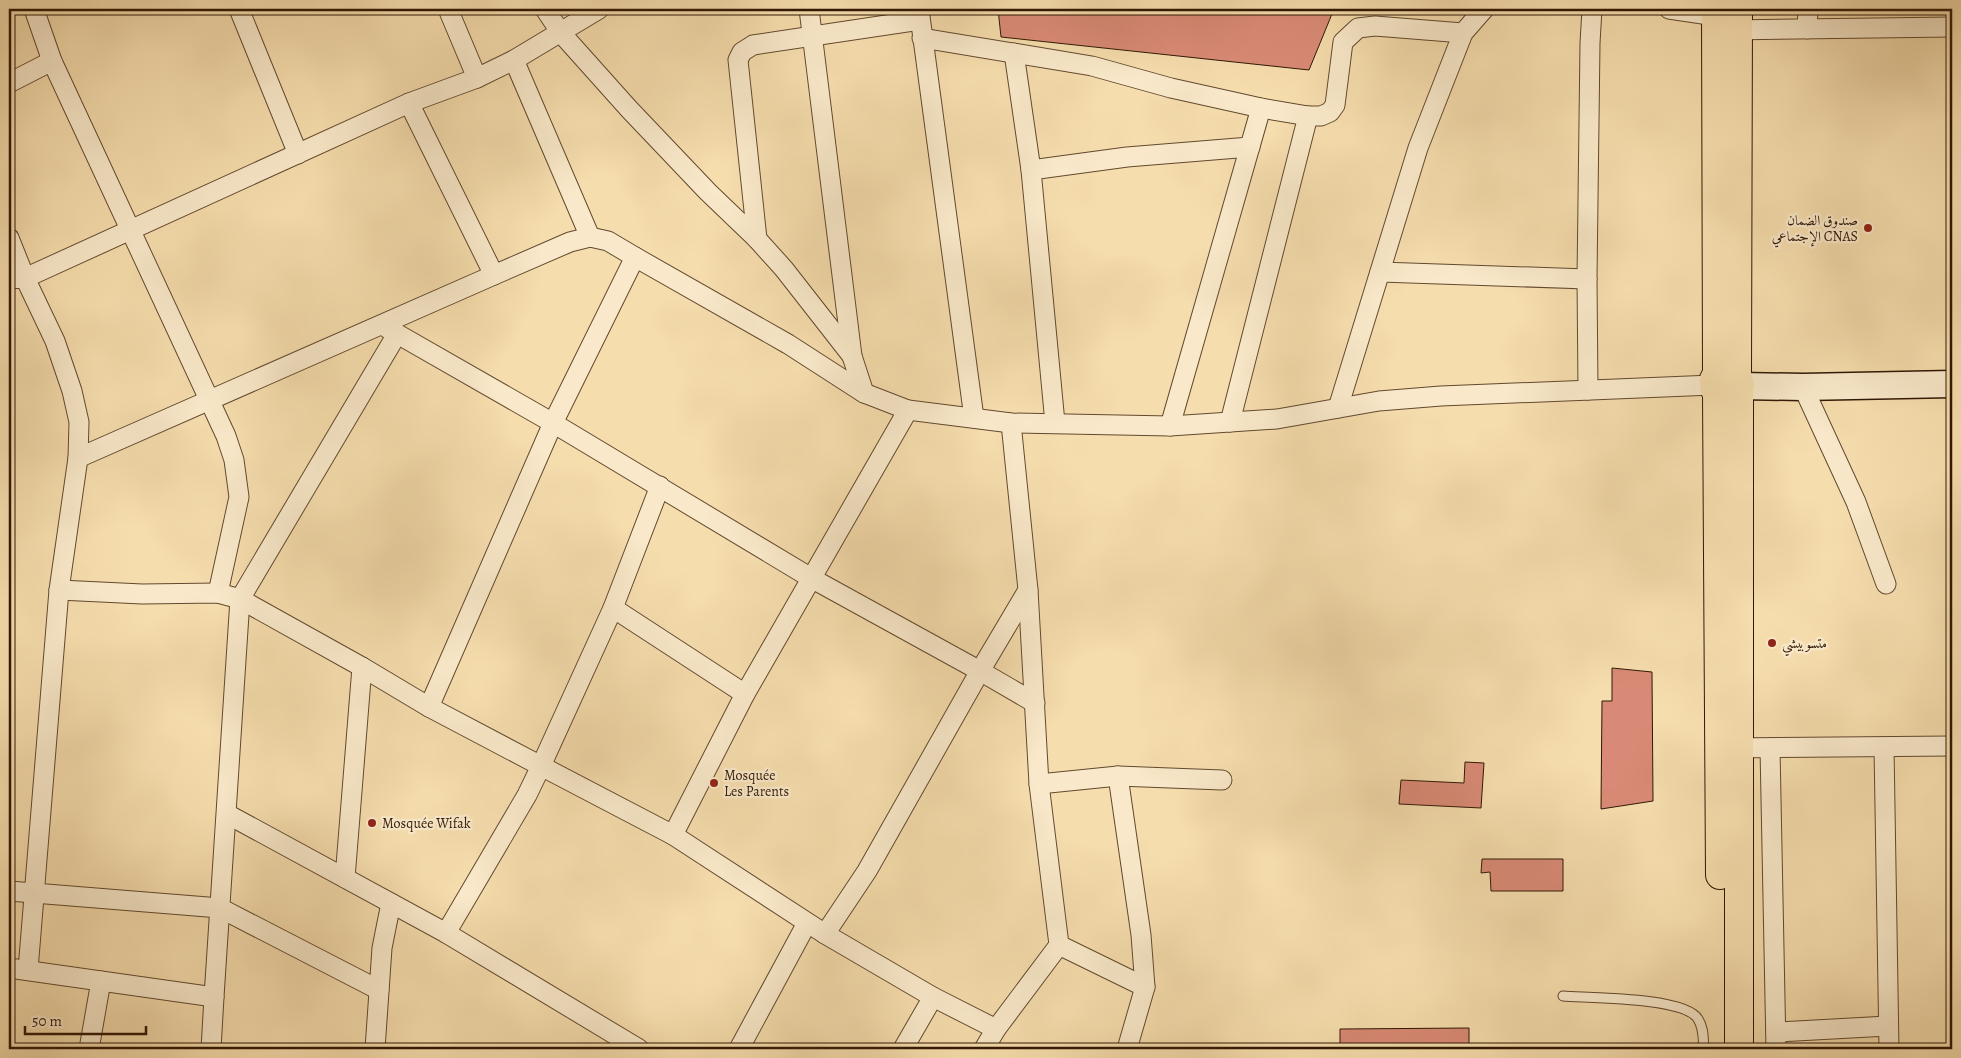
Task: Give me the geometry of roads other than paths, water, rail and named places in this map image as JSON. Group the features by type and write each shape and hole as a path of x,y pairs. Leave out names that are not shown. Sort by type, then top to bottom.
{"main road":[{"path":"1725,19 1729,748 1739,1049"},
{"path":"1727,384 1803,387 1952,384"},
{"path":"1721,1049 1729,748"}],"street":[{"path":"34,9 52,61 226,436 234,460 239,497 218,593"},
{"path":"238,9 298,154"},
{"path":"448,9 477,78"},
{"path":"545,9 561,33 629,109 784,269 852,356"},
{"path":"17,279 131,231 409,103 477,78 514,60 599,9"},
{"path":"810,9 852,356 864,393"},
{"path":"1338,408 1418,148 1463,33 1484,9"},
{"path":"1588,390 1587,279 1592,9"},
{"path":"1669,9 1725,19 1807,29 1952,27"},
{"path":"1807,29 1808,9"},
{"path":"757,239 738,60 742,52 753,45 813,35 921,22 1014,53 1092,66 1145,82 1261,108 1308,116 1321,116 1330,112 1335,106 1343,42 1358,28 1375,26 1463,33"},
{"path":"921,22 974,418"},
{"path":"1014,53 1031,170 1055,423"},
{"path":"514,60 590,237"},
{"path":"9,83 52,61"},
{"path":"409,103 494,275"},
{"path":"1170,426 1261,108"},
{"path":"1230,422 1308,116"},
{"path":"1031,170 1127,157 1250,147"},
{"path":"78,458 297,360 389,329 494,275 570,242 590,237 608,242 635,256 788,344 864,393 908,410 1011,423 1170,426 1276,418 1379,401 1441,396 1727,384"},
{"path":"9,238 17,279 55,341 72,391 79,422 78,458 59,590 28,970"},
{"path":"428,706 553,423 635,256"},
{"path":"1380,272 1587,279"},
{"path":"389,329 660,486 811,578 1035,703"},
{"path":"211,1049 240,599 389,329"},
{"path":"1803,387 1856,502 1886,584"},
{"path":"673,835 745,694 908,410"},
{"path":"984,1049 996,1029 1059,945 1039,784 1028,590 1011,423"},
{"path":"446,933 527,795 541,766 613,608 660,486"},
{"path":"59,590 142,594 218,593 240,599 428,706 673,835 825,934 934,997 996,1029"},
{"path":"825,934 867,871 1028,590"},
{"path":"613,608 745,694"},
{"path":"344,878 362,667"},
{"path":"1729,748 1952,746"},
{"path":"1884,747 1889,1049"},
{"path":"1770,748 1776,1040 1888,1026"},
{"path":"1039,784 1118,776 1222,780"},
{"path":"1118,776 1141,935 1145,987 1127,1049"},
{"path":"227,814 446,933 639,1049"},
{"path":"9,891 220,908 379,990"},
{"path":"375,1049 382,948 391,903"},
{"path":"739,1049 807,923"},
{"path":"1059,945 1145,987"},
{"path":"9,968 214,997"},
{"path":"89,1049 101,981"},
{"path":"904,1049 934,997"}],"lane":[{"path":"1563,996 1645,1000 1690,1011 1698,1018 1702,1029 1704,1049"}],"place":[{"name":"صندوق الضمان الإجتماعي CNAS","path":"1868,228"},
{"name":"متسوبيشي","path":"1772,643"},
{"name":"Mosquée Les Parents","path":"714,783"},
{"name":"Mosquée Wifak","path":"372,823"}]}
